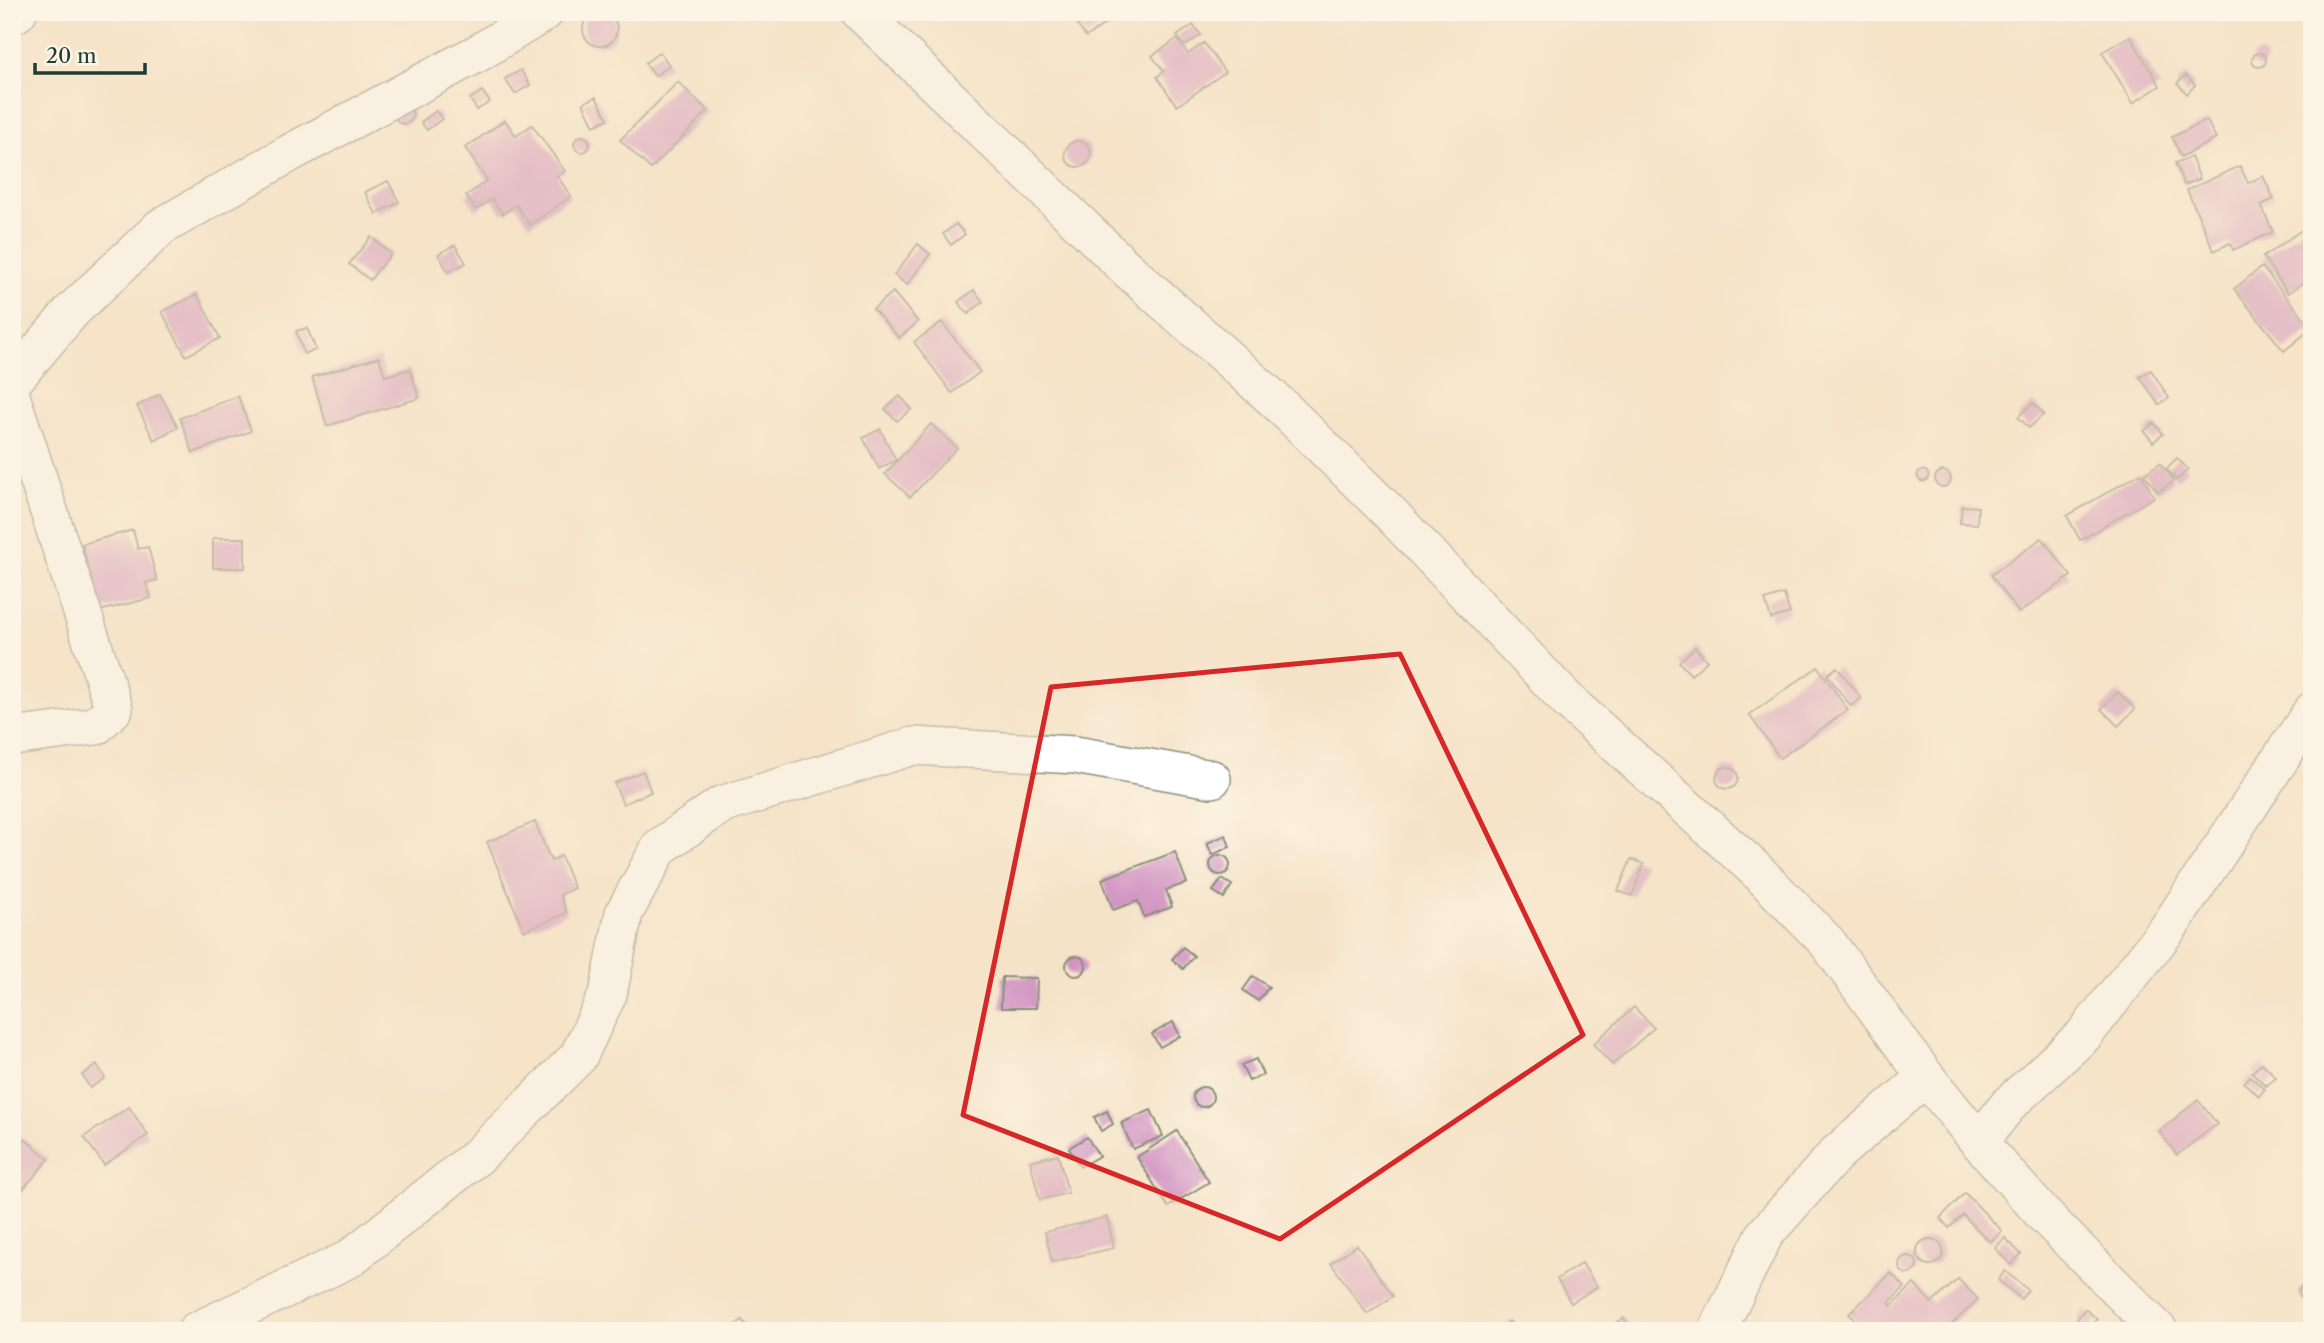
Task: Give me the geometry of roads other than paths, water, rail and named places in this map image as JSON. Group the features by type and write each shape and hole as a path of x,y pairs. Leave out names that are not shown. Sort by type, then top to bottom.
{"street":[{"path":"12,16 18,12"},
{"path":"12,382 72,311 161,227 290,153 480,52 545,12"},
{"path":"860,12 1127,270 1278,403 1391,513 1569,702 1755,869 1827,942 1926,1077 1979,1142 2041,1212 2158,1331"},
{"path":"12,399 114,709 96,726 12,737"},
{"path":"1979,1142 2010,1103 2084,1035 2169,927 2312,711"},
{"path":"196,1331 349,1259 478,1156 578,1057 608,995 624,913 660,847 721,805 913,746 1075,755 1212,779"},
{"path":"1717,1331 1765,1234 1837,1153 1926,1077"}]}
